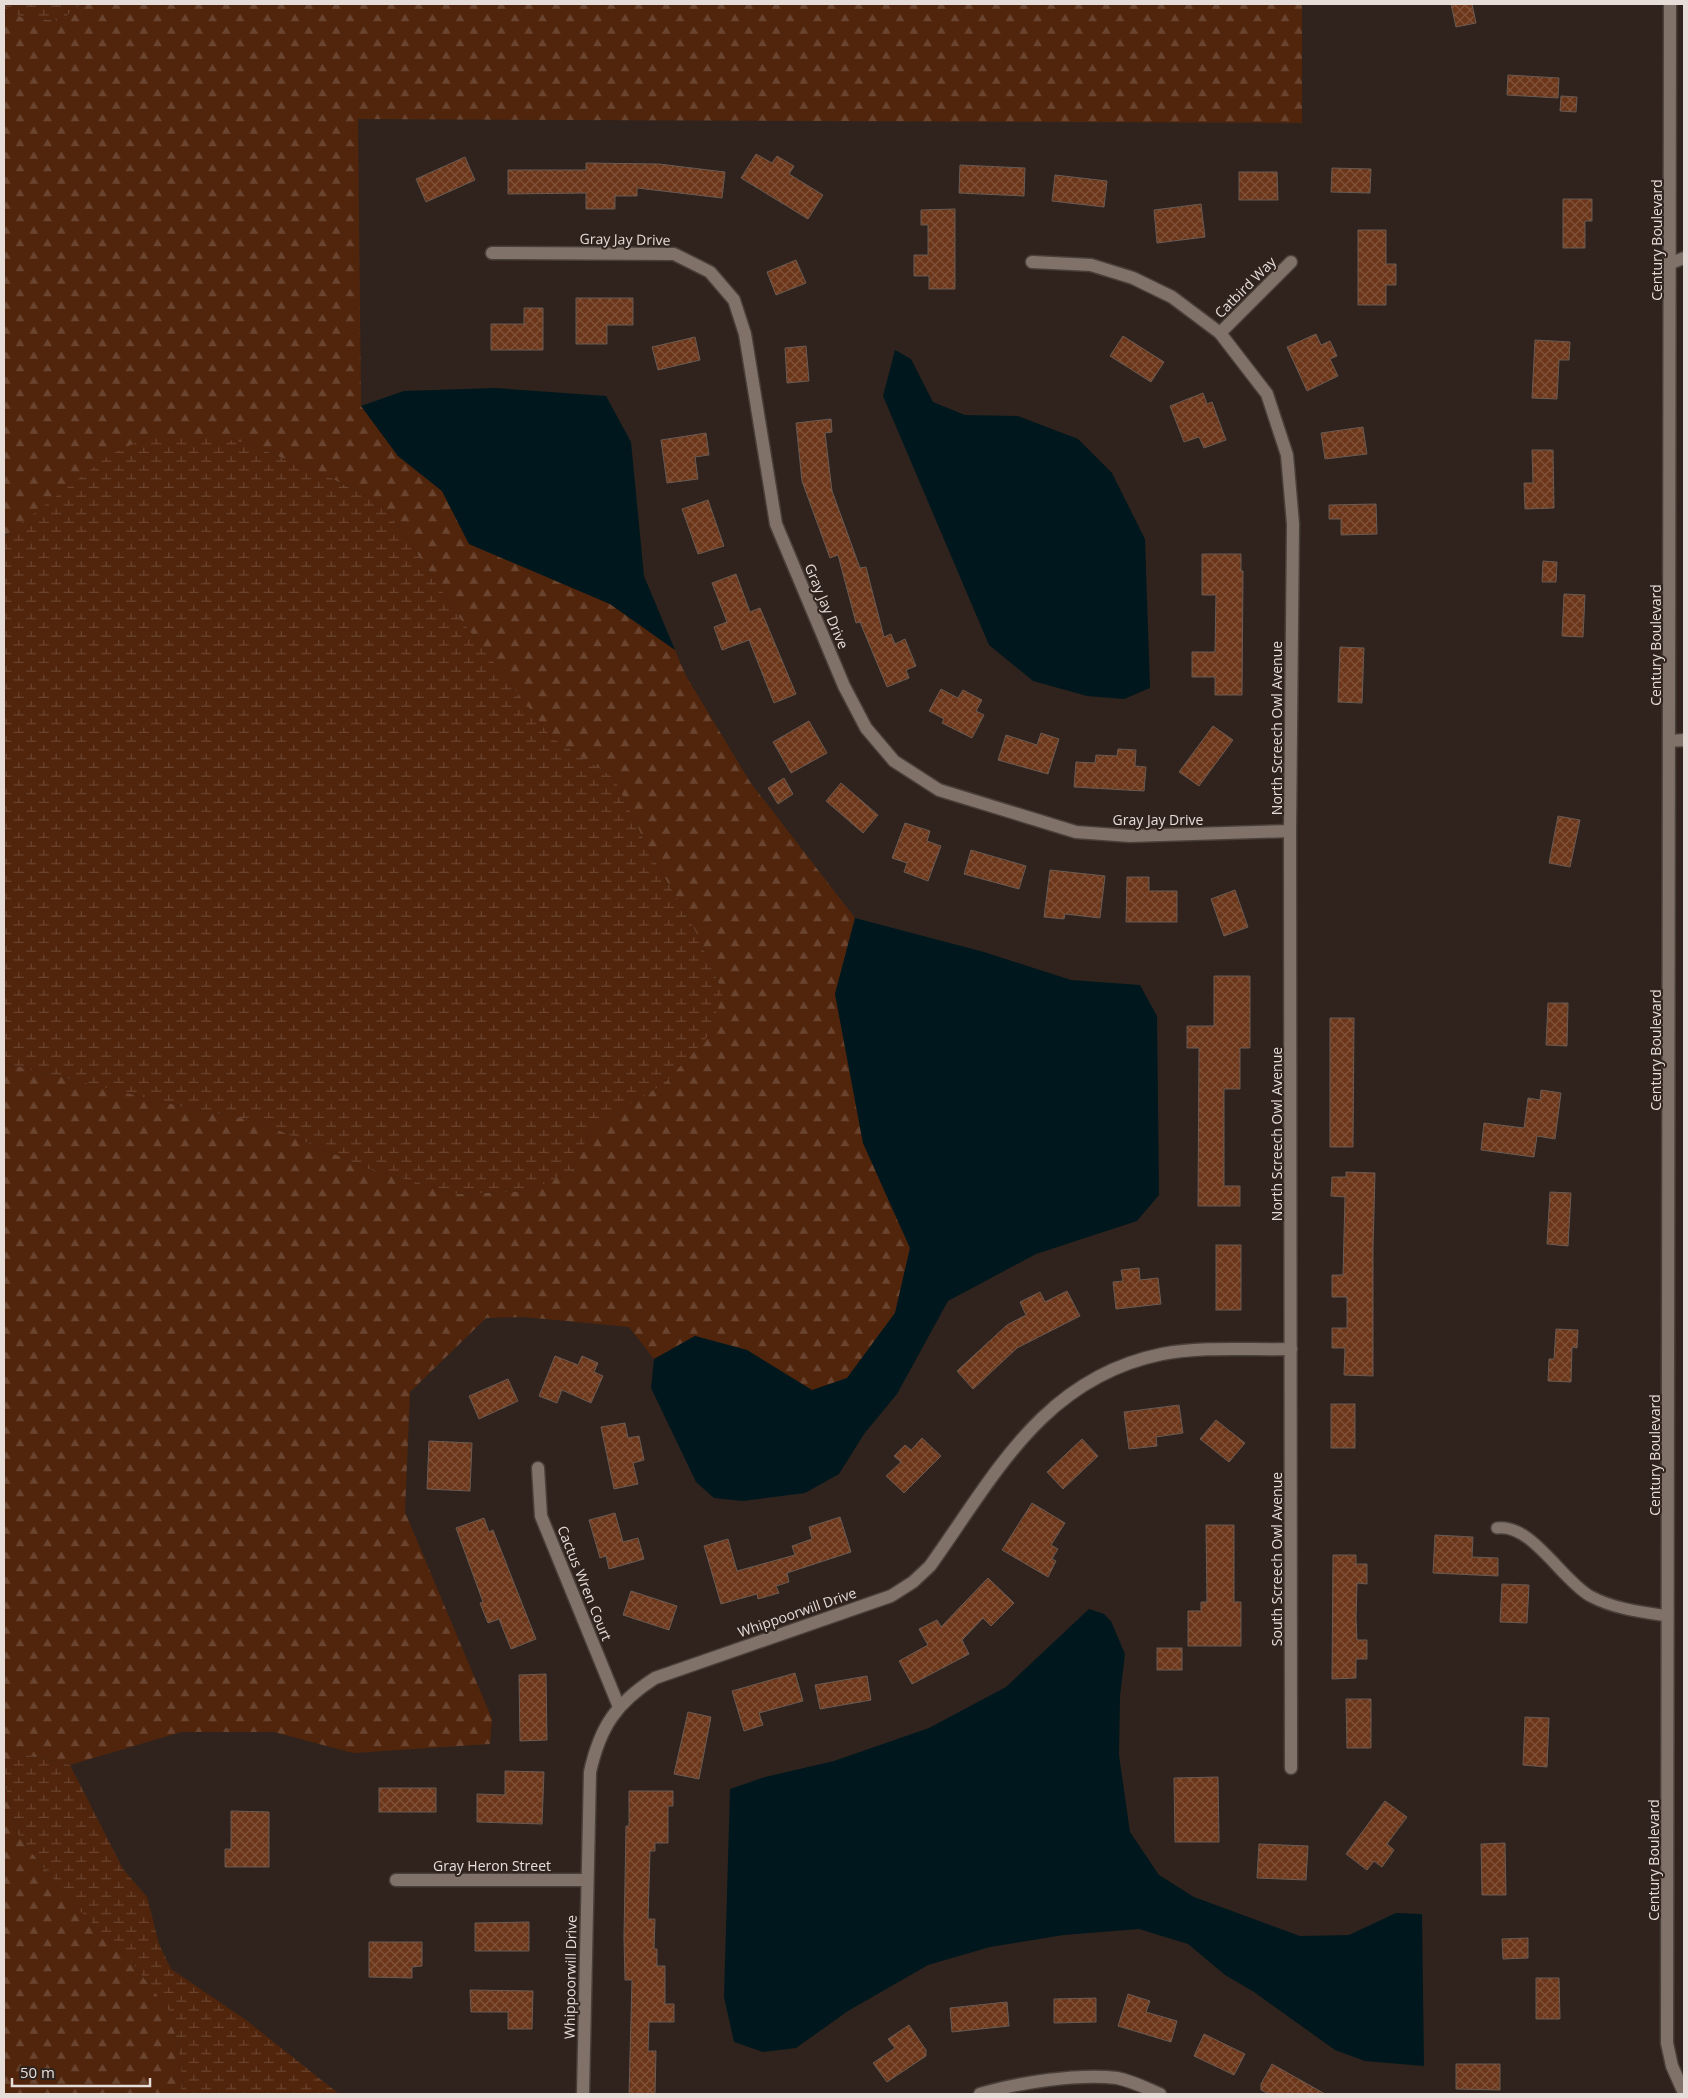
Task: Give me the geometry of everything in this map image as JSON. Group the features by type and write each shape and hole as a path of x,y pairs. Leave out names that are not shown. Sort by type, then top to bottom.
{"street":[{"name":"Century Boulevard","path":"1670,4 1667,2043 1672,2066 1684,2093"},
{"name":"Gray Jay Drive","path":"492,253 674,254 710,272 734,300 745,334 760,440 776,524 844,686 866,728 894,761 939,790 1076,832 1130,836 1290,831"},
{"path":"1671,262 1684,258"},
{"name":"North Screech Owl Avenue","path":"1032,262 1091,265 1133,278 1172,297 1220,333 1267,394 1287,455 1293,524 1290,831 1291,1349"},
{"name":"Catbird Way","path":"1220,333 1291,262"},
{"path":"1670,740 1684,740"},
{"name":"Whippoorwill Drive","path":"583,2094 590,1772 596,1747 606,1724 619,1707 635,1692 655,1678 891,1596 912,1582 930,1566 1020,1439 1043,1415 1097,1377 1128,1363 1162,1354 1194,1350 1291,1349"},
{"name":"South Screech Owl Avenue","path":"1291,1349 1291,1768"},
{"name":"Cactus Wren Court","path":"538,1468 541,1516 619,1707"},
{"name":"Gray Heron Street","path":"396,1880 587,1880"},
{"path":"980,2094 1019,2084 1100,2077 1136,2083 1160,2094"}],"lane":[{"path":"1496,1528 1506,1526 1518,1530 1562,1573 1590,1595 1626,1610 1668,1616"}],"green space":[{"path":"4,4 81,4 60,21 21,17 4,6"},
{"path":"81,4 1302,4 1302,123 358,119 361,406 398,456 442,491 469,544 610,604 675,650 686,676 750,782 855,918 835,994 863,1143 910,1248 895,1313 847,1378 812,1391 747,1350 695,1336 654,1359 629,1327 524,1317 486,1318 410,1392 405,1512 492,1719 490,1744 353,1753 274,1732 181,1732 70,1765 22,1754 4,1768 4,1063 192,1109 257,1121 369,1169 458,1194 528,1191 571,1172 591,1130 666,1082 723,993 691,922 650,853 614,778 552,738 455,612 428,569 383,506 333,479 244,442 6,534 4,537 4,6 21,17 60,21"},
{"path":"147,437 205,438 244,442 333,479 383,506 428,569 455,612 552,738 614,778 650,853 691,922 723,993 709,1035 666,1082 591,1130 571,1172 528,1191 458,1194 369,1169 257,1121 192,1109 4,1063 4,537 108,456"},
{"path":"22,1754 70,1765 123,1869 147,1897 159,1944 171,1969 246,2020 339,2094 181,2094 182,2070 171,2013 130,1960 75,1906 19,1837 4,1780 4,1768"},
{"path":"4,1780 19,1837 75,1906 130,1960 171,2013 182,2070 181,2094 4,2094"}],"water":[{"path":"895,350 911,359 933,402 965,415 1018,416 1078,439 1112,473 1145,539 1150,688 1124,699 1087,696 1033,681 989,645 883,396"},
{"path":"495,388 606,396 631,442 644,576 675,650 610,604 469,544 442,491 398,456 361,406 404,391"},
{"path":"855,918 984,952 1071,980 1140,985 1157,1016 1159,1195 1137,1221 1036,1254 948,1301 897,1394 864,1434 839,1474 805,1493 743,1501 714,1498 696,1482 651,1388 654,1359 695,1336 747,1350 812,1390 847,1378 895,1313 910,1248 863,1143 835,994"},
{"path":"1089,1609 1104,1614 1111,1621 1125,1654 1120,1696 1119,1755 1130,1832 1159,1875 1194,1897 1300,1936 1349,1935 1396,1913 1422,1914 1424,2066 1365,2061 1335,2050 1254,1992 1225,1975 1188,1944 1139,1929 1064,1935 990,1947 928,1965 848,2011 796,2048 763,2052 734,2042 724,1997 730,1789 765,1777 834,1761 929,1728 1006,1687"}],"building":[{"path":"1451,4 1472,4 1476,23 1456,27"},
{"path":"1508,75 1559,78 1558,98 1507,95"},
{"path":"1561,96 1577,97 1576,112 1560,111"},
{"path":"756,154 772,163 777,156 794,166 789,174 823,195 808,219 741,178"},
{"path":"465,157 475,180 426,202 416,179"},
{"path":"586,163 659,164 725,172 722,198 637,188 637,196 615,196 615,209 586,209 586,193 508,194 508,170 586,170"},
{"path":"960,165 1025,168 1024,196 959,193"},
{"path":"1332,168 1371,169 1370,193 1331,192"},
{"path":"1239,172 1277,172 1278,200 1239,200"},
{"path":"1055,175 1107,181 1104,207 1052,201"},
{"path":"1563,199 1592,199 1592,221 1585,221 1585,248 1563,248"},
{"path":"1201,204 1205,237 1157,243 1154,210"},
{"path":"955,209 955,289 929,289 929,276 914,276 914,255 928,255 928,225 921,225 921,210"},
{"path":"1358,230 1386,230 1386,264 1396,264 1396,285 1386,285 1386,305 1358,305"},
{"path":"796,260 806,283 776,295 767,272"},
{"path":"576,298 633,298 633,325 607,325 607,344 576,344"},
{"path":"524,308 543,308 543,350 491,350 491,324 524,324"},
{"path":"1316,334 1321,345 1330,341 1337,356 1330,359 1338,376 1307,391 1287,347"},
{"path":"1123,336 1164,362 1151,382 1110,356"},
{"path":"695,337 700,360 658,370 652,347"},
{"path":"1535,340 1570,342 1569,360 1559,360 1557,399 1532,398"},
{"path":"806,346 809,381 787,383 785,348"},
{"path":"1203,393 1207,404 1212,402 1226,440 1204,448 1199,437 1184,442 1170,406"},
{"path":"831,419 832,432 825,433 832,491 860,568 866,567 884,637 891,634 895,644 905,639 916,666 906,670 909,678 887,687 860,622 856,623 838,555 830,558 802,481 796,423"},
{"path":"1363,427 1367,454 1325,459 1321,433"},
{"path":"706,433 709,455 695,457 698,479 667,483 661,440"},
{"path":"1532,450 1553,450 1554,508 1525,509 1524,483 1533,483"},
{"path":"708,500 724,546 698,554 682,509"},
{"path":"1376,504 1377,534 1341,535 1341,519 1329,519 1329,505"},
{"path":"1202,554 1241,554 1241,571 1243,571 1242,695 1215,695 1215,677 1192,677 1192,652 1215,652 1216,595 1202,595"},
{"path":"1543,561 1557,562 1556,582 1542,582"},
{"path":"736,574 750,612 760,608 796,694 774,703 749,640 722,650 714,627 727,622 712,583"},
{"path":"1564,594 1585,595 1583,637 1562,636"},
{"path":"1340,647 1364,648 1362,703 1338,702"},
{"path":"941,689 958,698 963,690 982,700 976,711 984,715 972,738 942,723 944,719 929,711"},
{"path":"809,721 827,753 791,773 773,742"},
{"path":"1213,726 1233,740 1199,786 1179,772"},
{"path":"1041,733 1059,739 1048,774 998,760 1006,735 1037,745"},
{"path":"1118,749 1136,750 1135,766 1146,767 1144,791 1074,787 1076,762 1095,763 1096,755 1117,756"},
{"path":"784,778 793,794 778,804 768,788"},
{"path":"841,783 878,815 863,833 826,801"},
{"path":"1558,816 1580,820 1570,867 1549,863"},
{"path":"905,823 930,831 927,841 941,846 928,881 904,872 907,863 892,858"},
{"path":"971,850 1026,866 1019,889 964,874"},
{"path":"1050,870 1105,876 1100,918 1065,914 1064,919 1044,917"},
{"path":"1127,877 1149,877 1149,891 1177,891 1177,922 1126,922"},
{"path":"1235,890 1248,927 1224,936 1211,899"},
{"path":"1214,976 1250,976 1250,1048 1240,1048 1240,1089 1224,1089 1224,1186 1240,1186 1240,1206 1198,1206 1199,1048 1187,1048 1187,1026 1214,1026"},
{"path":"1548,1003 1568,1003 1567,1046 1546,1045"},
{"path":"1330,1018 1354,1018 1353,1147 1330,1147"},
{"path":"1541,1090 1561,1093 1555,1139 1537,1136 1534,1157 1481,1150 1484,1123 1524,1128 1528,1098 1540,1100"},
{"path":"1346,1172 1375,1173 1373,1376 1344,1375 1345,1348 1332,1348 1332,1328 1347,1328 1347,1297 1332,1297 1332,1275 1343,1275 1345,1197 1331,1196 1332,1177 1346,1177"},
{"path":"1550,1192 1571,1193 1568,1246 1547,1244"},
{"path":"1216,1245 1241,1245 1241,1310 1216,1310"},
{"path":"1139,1268 1140,1280 1158,1278 1161,1304 1116,1309 1113,1282 1123,1281 1121,1270"},
{"path":"1067,1291 1080,1316 1017,1348 973,1389 957,1371 1007,1325 1026,1315 1020,1302 1040,1292 1045,1302"},
{"path":"1556,1329 1578,1330 1577,1348 1572,1347 1571,1382 1548,1381 1549,1359 1554,1359"},
{"path":"555,1356 578,1365 582,1356 598,1363 594,1372 603,1376 591,1403 562,1390 557,1403 539,1396"},
{"path":"508,1379 518,1401 479,1419 469,1396"},
{"path":"1331,1404 1355,1404 1355,1448 1331,1448"},
{"path":"1179,1405 1183,1433 1156,1437 1157,1446 1129,1449 1124,1412"},
{"path":"1216,1420 1245,1443 1229,1462 1200,1439"},
{"path":"625,1423 628,1438 639,1436 644,1460 633,1463 638,1484 614,1489 601,1427"},
{"path":"922,1438 941,1456 904,1493 886,1476 901,1462 894,1456 905,1445 911,1450"},
{"path":"1082,1439 1098,1456 1063,1489 1047,1472"},
{"path":"429,1441 472,1443 470,1491 427,1489"},
{"path":"1032,1503 1065,1523 1051,1545 1058,1549 1052,1559 1056,1561 1048,1577 1002,1550"},
{"path":"615,1513 623,1542 638,1538 644,1559 609,1569 606,1556 600,1558 589,1520"},
{"path":"840,1517 851,1552 787,1573 789,1582 776,1586 779,1593 758,1599 757,1594 721,1604 704,1546 728,1539 737,1571 795,1555 792,1546 812,1539 809,1527"},
{"path":"484,1518 489,1532 493,1530 536,1639 511,1649 499,1619 488,1623 480,1603 483,1602 456,1528"},
{"path":"1206,1525 1234,1525 1234,1602 1241,1602 1241,1646 1188,1646 1188,1611 1201,1611 1201,1602 1207,1602"},
{"path":"1435,1535 1473,1537 1472,1557 1498,1558 1498,1576 1433,1573"},
{"path":"1333,1555 1356,1555 1356,1564 1367,1564 1367,1584 1357,1583 1356,1618 1357,1640 1367,1640 1367,1659 1356,1659 1356,1678 1332,1679"},
{"path":"988,1578 1014,1603 991,1626 983,1618 962,1640 969,1654 912,1684 899,1661 928,1645 919,1629 937,1620 941,1627"},
{"path":"1502,1584 1529,1585 1527,1623 1500,1622"},
{"path":"631,1591 677,1606 669,1630 623,1615"},
{"path":"1157,1648 1182,1648 1182,1670 1157,1670"},
{"path":"795,1673 803,1701 759,1713 763,1725 744,1731 732,1691"},
{"path":"546,1674 547,1740 520,1741 519,1675"},
{"path":"867,1676 871,1700 820,1709 815,1685"},
{"path":"1346,1699 1371,1699 1371,1748 1347,1748"},
{"path":"688,1712 711,1717 699,1779 674,1774"},
{"path":"1525,1717 1549,1718 1547,1767 1523,1765"},
{"path":"505,1771 544,1772 542,1824 477,1822 477,1794 505,1795"},
{"path":"1218,1777 1219,1842 1175,1842 1174,1778"},
{"path":"379,1788 436,1788 436,1812 379,1812"},
{"path":"629,1791 673,1791 673,1806 668,1806 668,1843 655,1843 655,1851 650,1851 648,1919 655,1919 654,1949 657,1949 657,1966 665,1966 665,2004 674,2004 674,2022 649,2022 648,2051 656,2051 655,2094 629,2094 632,1980 625,1980 624,1937 626,1826 629,1826"},
{"path":"1385,1801 1407,1817 1387,1844 1394,1850 1382,1867 1374,1861 1367,1870 1346,1854"},
{"path":"231,1811 269,1812 269,1867 225,1867 225,1849 231,1849"},
{"path":"1505,1843 1506,1895 1482,1895 1481,1844"},
{"path":"1259,1844 1308,1846 1306,1880 1257,1878"},
{"path":"529,1922 529,1951 475,1951 475,1923"},
{"path":"1528,1938 1528,1958 1503,1959 1502,1939"},
{"path":"369,1942 422,1942 422,1966 412,1967 412,1978 369,1977"},
{"path":"1536,1978 1559,1978 1560,2019 1536,2019"},
{"path":"470,1990 533,1991 532,2029 508,2029 508,2012 471,2012"},
{"path":"1128,1994 1150,2001 1146,2012 1177,2021 1171,2042 1118,2026"},
{"path":"1096,1998 1096,2022 1054,2023 1054,1999"},
{"path":"1007,2002 1009,2026 952,2032 950,2008"},
{"path":"909,2025 926,2050 926,2056 887,2082 873,2063 895,2048 888,2039"},
{"path":"1204,2034 1245,2054 1234,2075 1194,2056"},
{"path":"1272,2064 1325,2094 1269,2094 1261,2090 1261,2084"},
{"path":"1456,2064 1500,2064 1500,2090 1456,2089"}]}
